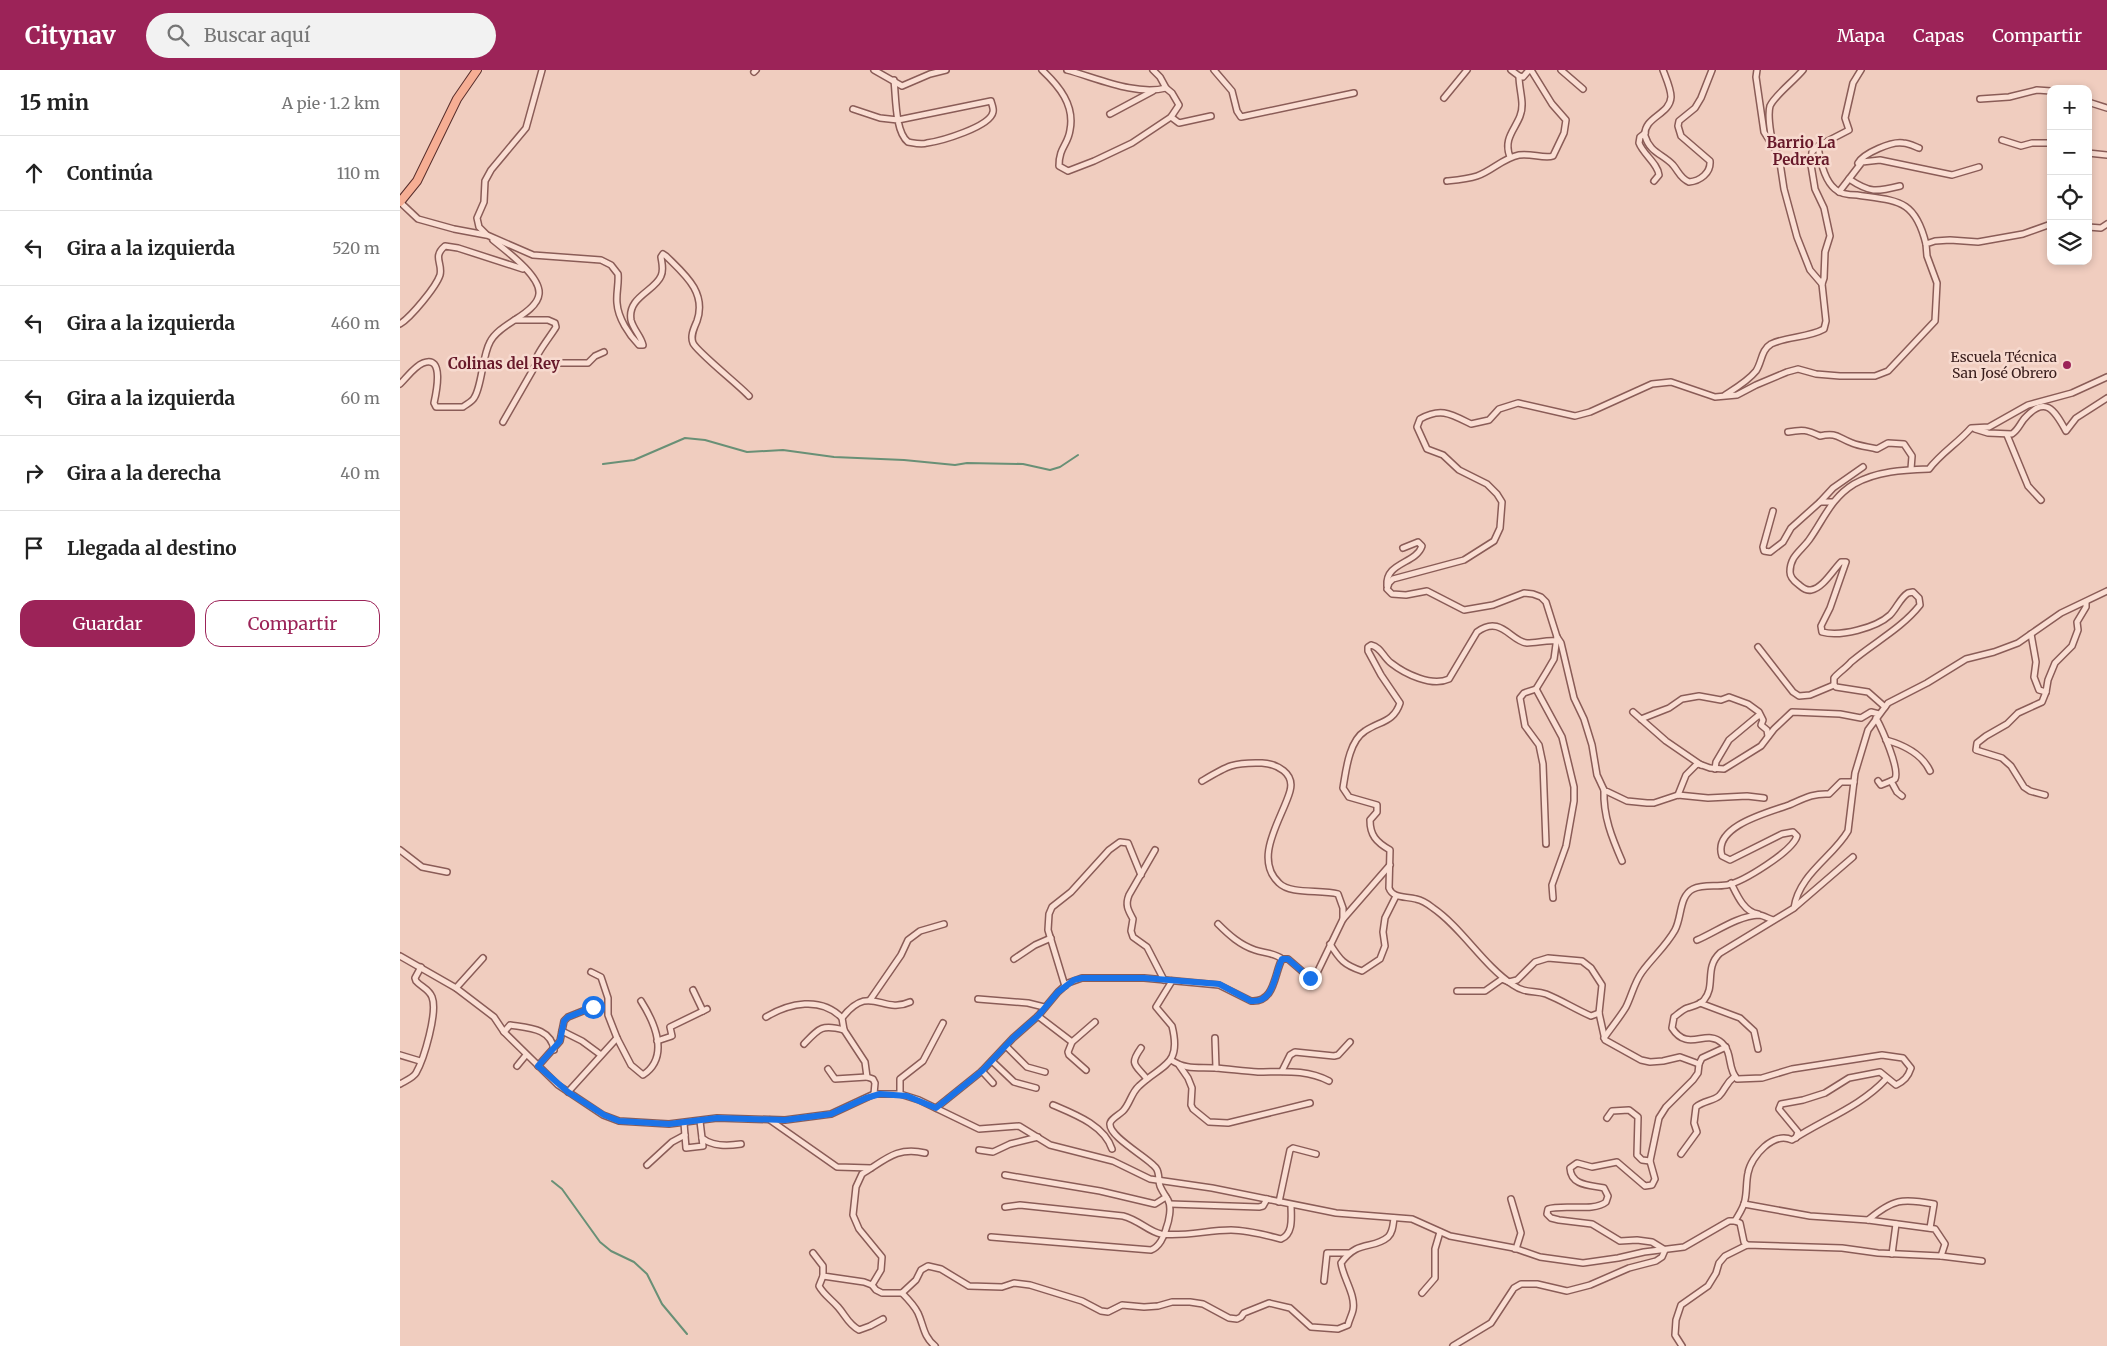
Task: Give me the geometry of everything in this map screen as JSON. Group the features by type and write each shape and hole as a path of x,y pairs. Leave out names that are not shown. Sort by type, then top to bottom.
{"main road":[{"path":"400,202 417,181 456,99 477,70"}],"street":[{"path":"400,384 422,363 428,362 433,364 438,375 434,403 436,407 462,407 476,395 483,361 490,341 496,334 534,305 539,295 537,285 527,270 479,227 477,218 484,202 486,182 491,170 526,128 542,70"},
{"path":"874,70 902,86 930,74 946,70"},
{"path":"1042,70 1058,85 1071,111 1070,131 1059,153 1059,166 1068,171 1132,144 1171,117 1179,105 1172,93 1153,70"},
{"path":"1067,70 1137,90 1153,91"},
{"path":"1214,70 1232,91 1237,111 1241,118 1354,93"},
{"path":"1444,98 1467,70"},
{"path":"1447,181 1479,176 1510,157 1533,154 1550,158 1553,156 1564,133 1566,120 1552,104 1530,70 1524,77 1511,70"},
{"path":"1561,70 1583,89"},
{"path":"1654,181 1658,175 1658,170 1645,155 1639,143 1640,137 1645,133 1648,124 1669,104 1670,92 1663,70"},
{"path":"1645,133 1650,147 1655,153 1671,163 1684,180 1696,182 1704,176 1711,166 1710,161 1681,136 1678,126 1679,121 1695,108 1712,70"},
{"path":"1757,70 1756,77 1764,132 1779,156 1784,189 1797,237 1810,270 1822,284"},
{"path":"1772,145 1769,118 1770,105 1803,70"},
{"path":"1723,396 1749,378 1757,369 1764,350 1771,345 1796,337 1816,334 1824,329 1826,321 1822,284 1825,252 1830,236 1824,208 1816,189 1811,165 1812,152 1818,146 1849,130 1845,118 1853,83 1861,70"},
{"path":"1510,157 1507,143 1519,117 1522,105 1519,91 1519,76"},
{"path":"853,109 880,118 898,120 991,101 994,110 993,115 983,124 962,133 926,144 908,142 900,133 898,120 894,80"},
{"path":"1110,114 1153,91 1166,88"},
{"path":"1980,99 2009,97 2037,90 2047,91"},
{"path":"2092,103 2107,108"},
{"path":"1171,117 1179,123 1211,116"},
{"path":"2002,140 2021,146 2047,142"},
{"path":"1857,168 1861,159 1888,146 1902,142 1919,148"},
{"path":"1388,589 1388,583 1393,580 1464,560 1494,541 1500,528 1502,502 1497,494 1487,484 1459,470 1443,456 1427,449 1417,427 1420,419 1430,414 1447,412 1471,424 1489,420 1499,409 1518,403 1575,416 1590,412 1652,384 1671,382 1715,397 1737,395 1756,384 1798,369 1816,374 1840,376 1875,376 1888,371 1935,321 1937,283 1927,256 1926,244 1919,221 1910,209 1899,203 1884,198 1839,192 1829,181 1818,146"},
{"path":"2092,153 2107,155"},
{"path":"1839,192 1862,162 1880,160 1952,175 1979,167"},
{"path":"1849,179 1872,191 1879,192 1900,186"},
{"path":"400,202 418,219 454,229 488,235 533,255 600,260 611,265 618,274 616,302 619,315 639,345 643,345 631,320 632,310 636,301 659,280 663,268 661,257 663,254 693,283 699,298 700,313 692,333 692,342 699,352 730,376 749,396"},
{"path":"2092,227 2101,228 2107,224"},
{"path":"1926,244 1950,240 1978,242 2023,234 2047,225"},
{"path":"400,324 413,313 436,282 440,274 438,258 440,251 445,246 458,248 527,270"},
{"path":"503,422 538,361 536,359 537,354 542,350 556,327 555,323 548,320 514,320"},
{"path":"538,361 540,363 588,363 604,352"},
{"path":"1834,685 1833,681 1836,675 1868,647 1893,631 1918,608 1920,601 1918,596 1910,592 1905,595 1892,614 1877,623 1833,634 1820,630 1833,602 1846,562 1842,562 1818,588 1810,590 1804,590 1793,580 1790,572 1793,556 1808,541 1832,502 1855,484 1879,474 1929,468 1938,457 1960,440 1971,428 1989,427 2028,405 2072,393 2107,377"},
{"path":"1971,428 1988,433 2007,434 2015,432 2035,408 2042,406 2050,408 2066,431 2076,418 2107,398"},
{"path":"1788,432 1801,430 1812,431 1820,436 1830,434 1842,437 1851,443 1877,449 1888,443 1904,444 1912,456 1911,469"},
{"path":"2007,434 2028,486 2041,500"},
{"path":"1773,511 1763,547 1764,551 1770,552 1783,542 1791,528 1839,483 1863,467"},
{"path":"1820,502 1832,502"},
{"path":"1403,548 1418,542 1422,546 1419,553 1391,571 1386,582 1392,594 1406,595 1427,591 1464,610 1493,605 1524,594 1533,594 1541,597 1546,602 1556,639 1554,659 1536,689 1524,693 1520,698 1525,726 1539,745 1543,764 1546,844"},
{"path":"1794,908 1796,898 1814,871 1848,831 1854,782 1868,730 1885,707 1966,659 1994,652 2018,642 2061,613 2107,591"},
{"path":"2045,795 2030,791 2024,787 2011,766 2002,758 1976,750 1978,743 1982,739 2006,724 2018,713 2042,702 2055,663 2072,646 2078,630 2077,622 2086,607 2086,602"},
{"path":"1509,982 1432,907 1416,899 1396,896 1391,893 1389,888 1390,850 1375,840 1370,831 1370,820 1377,812 1377,805 1349,797 1343,788 1346,770 1356,742 1364,731 1390,719 1397,711 1400,703 1381,675 1368,651 1368,647 1371,645 1379,648 1389,661 1401,669 1433,682 1442,683 1449,679 1477,632 1482,628 1489,626 1503,629 1525,643 1556,639 1561,643 1574,698 1584,720 1592,745 1597,775 1604,790 1604,808 1622,861"},
{"path":"2031,634 2035,652 2035,681 2039,690 2046,692"},
{"path":"1758,646 1789,687 1799,696 1810,695 1834,685"},
{"path":"1834,685 1839,688 1868,692 1885,707"},
{"path":"1536,689 1562,736 1574,787 1574,800 1566,846 1552,885 1553,898"},
{"path":"1641,719 1669,708 1682,699 1699,696 1721,700 1729,697 1754,707 1759,712 1763,720 1761,725 1767,730 1768,736"},
{"path":"1633,712 1666,741 1704,766"},
{"path":"1678,794 1689,771 1699,764 1715,769 1724,769 1761,746 1768,736 1792,712 1840,714 1861,718 1871,712 1878,716 1897,775 1881,785 1878,781"},
{"path":"1715,769 1716,762 1729,740 1759,715"},
{"path":"1886,740 1907,746 1916,756 1925,761 1930,771"},
{"path":"1202,781 1222,769 1240,762 1272,764 1282,768 1290,778 1290,789 1273,830 1269,870 1279,884 1288,889 1330,891 1338,894 1343,908 1343,919"},
{"path":"1890,781 1902,796"},
{"path":"1604,1038 1626,1007 1638,978 1675,930 1685,896 1692,890 1702,886 1731,884 1760,869 1793,844 1797,836 1793,832 1782,834 1730,860 1722,856 1720,846 1733,831 1745,821 1761,814 1788,806 1812,794 1829,794 1841,782 1854,782"},
{"path":"1604,790 1627,801 1646,803 1678,794 1708,798 1747,796 1764,798"},
{"path":"1065,986 1048,930 1049,914 1052,907 1071,892 1114,845 1120,842 1128,843 1141,875"},
{"path":"400,850 422,867 447,872"},
{"path":"1154,850 1126,902 1133,919 1131,932 1147,947 1164,980"},
{"path":"1796,1138 1798,1132 1779,1108 1781,1104 1825,1093 1849,1078 1880,1072 1886,1079 1896,1085 1904,1082 1911,1068 1908,1062 1903,1058 1882,1055 1792,1069 1762,1078 1737,1079 1732,1074 1729,1052 1721,1042 1714,1038 1684,1040 1672,1028 1674,1017 1705,1000 1713,959 1736,942 1794,908 1853,856"},
{"path":"1218,924 1237,941 1254,949 1279,956 1282,959 1288,959 1305,976 1315,977 1343,919 1390,865"},
{"path":"1731,884 1748,910 1773,920"},
{"path":"1330,944 1339,959 1349,967 1362,971 1380,959 1385,946 1383,932 1385,918 1396,896"},
{"path":"1697,940 1729,924 1761,915"},
{"path":"870,1000 901,956 908,940 920,931 944,924"},
{"path":"1014,959 1035,945 1051,938"},
{"path":"400,956 456,988 494,1017 504,1032 538,1066 568,1092 604,1115 619,1121 684,1123 717,1118 785,1120 831,1114 874,1094 900,1094 936,1108 979,1129 1019,1126 1058,1148 1086,1153 1113,1161 1150,1179 1212,1188 1336,1213 1412,1219 1440,1232 1516,1249 1540,1257 1583,1263 1684,1247 1729,1221 1740,1223 1747,1245"},
{"path":"456,988 483,958"},
{"path":"1509,982 1521,976 1535,962 1548,958 1582,961 1592,968 1602,985 1600,1013 1604,1038 1621,1051 1640,1060 1650,1062 1680,1057 1698,1064"},
{"path":"936,1108 982,1071 1038,1016 1044,1007 1065,986 1082,978 1164,980 1219,984 1251,1001 1257,1001 1263,1000 1271,992 1282,959"},
{"path":"400,1084 413,1076 420,1061 434,1011 432,996 416,982 415,978 421,967"},
{"path":"591,972 601,977 608,998 608,1015 617,1038 631,1064 643,1075 649,1071 656,1060 657,1041 654,1026 641,1002"},
{"path":"1457,991 1485,991 1502,979 1529,993 1544,993 1591,1016 1600,1013"},
{"path":"991,1237 1151,1250 1160,1244 1170,1204 1159,1181 1156,1168 1125,1144 1111,1128 1110,1124 1126,1107 1138,1086 1168,1065 1171,1060 1173,1053 1172,1026 1169,1020 1157,1010 1156,1004 1172,981"},
{"path":"657,1041 672,1036 670,1027 705,1010 693,990"},
{"path":"978,999 1028,1003 1044,1007"},
{"path":"842,1018 856,1004 870,1000 896,1006 910,1002"},
{"path":"766,1017 804,1002 834,1010 842,1018 844,1030 865,1062 867,1077"},
{"path":"1700,1003 1740,1018 1754,1031 1758,1049"},
{"path":"538,1066 560,1041 564,1021 568,1017 593,1007"},
{"path":"1038,1016 1072,1042"},
{"path":"1086,1070 1069,1056 1068,1052 1072,1042 1095,1022"},
{"path":"900,1094 900,1078 923,1061 943,1023"},
{"path":"504,1032 510,1025 540,1032 548,1035 554,1050"},
{"path":"804,1044 822,1028 829,1026 844,1030"},
{"path":"562,1031 582,1040 601,1055"},
{"path":"568,1092 617,1038"},
{"path":"1216,1038 1216,1068"},
{"path":"1282,1071 1290,1055 1295,1052 1334,1056 1338,1055 1350,1042"},
{"path":"1006,1046 1027,1067 1045,1072"},
{"path":"1665,1250 1652,1242 1637,1240 1620,1241 1592,1224 1551,1218 1547,1214 1548,1209 1553,1207 1596,1206 1606,1202 1608,1196 1604,1188 1581,1184 1574,1179 1570,1173 1570,1168 1577,1162 1592,1166 1617,1162 1645,1186 1655,1182 1656,1179 1650,1161 1658,1118 1666,1107 1693,1080 1698,1073 1698,1064 1702,1058 1726,1047"},
{"path":"1141,1048 1134,1058 1134,1062 1147,1079"},
{"path":"517,1066 526,1054"},
{"path":"400,1055 420,1061"},
{"path":"1171,1060 1179,1066 1188,1078 1192,1088 1191,1105 1193,1109 1209,1122 1228,1123 1310,1102"},
{"path":"992,1061 1014,1082 1036,1088"},
{"path":"1179,1066 1259,1072 1306,1073 1329,1081"},
{"path":"828,1070 834,1079 867,1077 873,1079 875,1083 874,1094"},
{"path":"982,1071 993,1083"},
{"path":"1681,1154 1697,1132 1694,1123 1696,1107 1716,1098 1722,1092 1726,1083 1735,1076"},
{"path":"1735,1221 1744,1204 1748,1170 1763,1148 1778,1137 1786,1137 1792,1140 1796,1138 1858,1103 1874,1092 1886,1079"},
{"path":"1053,1105 1092,1125 1108,1139 1112,1149"},
{"path":"1607,1118 1612,1111 1629,1110 1638,1117 1638,1155 1642,1160 1650,1161"},
{"path":"770,1120 837,1167 872,1168"},
{"path":"684,1123 686,1148 703,1146 700,1121"},
{"path":"647,1165 672,1142 685,1135"},
{"path":"979,1150 993,1152 1010,1144 1038,1137"},
{"path":"702,1138 720,1145 741,1144"},
{"path":"1279,1202 1290,1150 1293,1148 1316,1154"},
{"path":"872,1285 881,1270 882,1257 859,1229 853,1215 858,1179 862,1174 900,1151 912,1150 925,1153"},
{"path":"1005,1175 1100,1191 1155,1204 1166,1197"},
{"path":"1170,1204 1259,1207 1263,1206 1267,1199"},
{"path":"1511,1199 1521,1233 1516,1249"},
{"path":"1868,1220 1892,1203 1908,1199 1934,1204 1930,1228"},
{"path":"1744,1204 1810,1216 1868,1220 1935,1229 1945,1244 1941,1256"},
{"path":"1005,1207 1020,1205 1123,1216 1141,1223 1152,1231 1164,1234 1231,1230 1281,1239 1288,1233 1291,1222 1291,1205"},
{"path":"902,1293 916,1280 921,1270 928,1266 935,1267 969,1286 1002,1287 1014,1283 1030,1285 1082,1301 1101,1311 1108,1312 1122,1306 1144,1307 1172,1302 1190,1302 1203,1304 1229,1318 1237,1318 1269,1302 1290,1308 1311,1328 1338,1329 1348,1325 1354,1309 1353,1299 1342,1272 1341,1263 1355,1248 1388,1236 1392,1232 1394,1218"},
{"path":"1892,1254 1896,1224"},
{"path":"1422,1292 1435,1278 1436,1249 1440,1232"},
{"path":"1682,1346 1675,1335 1676,1320 1681,1305 1708,1286 1716,1273 1719,1263 1725,1256 1747,1245 1842,1248 1982,1261"},
{"path":"1453,1346 1491,1324 1514,1288 1521,1284 1537,1284 1567,1291 1590,1285 1629,1268 1656,1261 1662,1257 1665,1250"},
{"path":"813,1253 823,1266 824,1276 819,1286 828,1298 838,1306 851,1326 859,1330 883,1319"},
{"path":"1324,1280 1327,1254 1350,1253"},
{"path":"824,1276 857,1280 872,1285 882,1293 902,1293 912,1302 919,1314 924,1335 934,1346"}],"waterway":[{"path":"603,464 634,460 685,438 705,440 747,452 783,450 834,457 904,460 955,465 967,463 1023,464 1050,470 1060,467 1078,455"},
{"path":"552,1181 562,1189 600,1242 611,1251 634,1262 647,1274 662,1304 687,1334"}],"place":[{"name":"Escuela Técnica San José Obrero","path":"2067,365"}],"district":[{"name":"Barrio La Pedrera","path":"1801,152"},
{"name":"Colinas del Rey","path":"504,364"}],"route":[{"path":"593,1007 568,1017 564,1021 560,1041 538,1066 558,1085 604,1115 619,1121 669,1124 690,1123 717,1118 780,1120 831,1114 844,1110 855,1102 874,1094 900,1094 936,1108 982,1071 1013,1038 1038,1016 1058,992 1074,980 1082,978 1144,978 1219,984 1251,1001 1257,1001 1263,1000 1271,992 1282,959 1288,959 1305,976 1310,978"}]}
